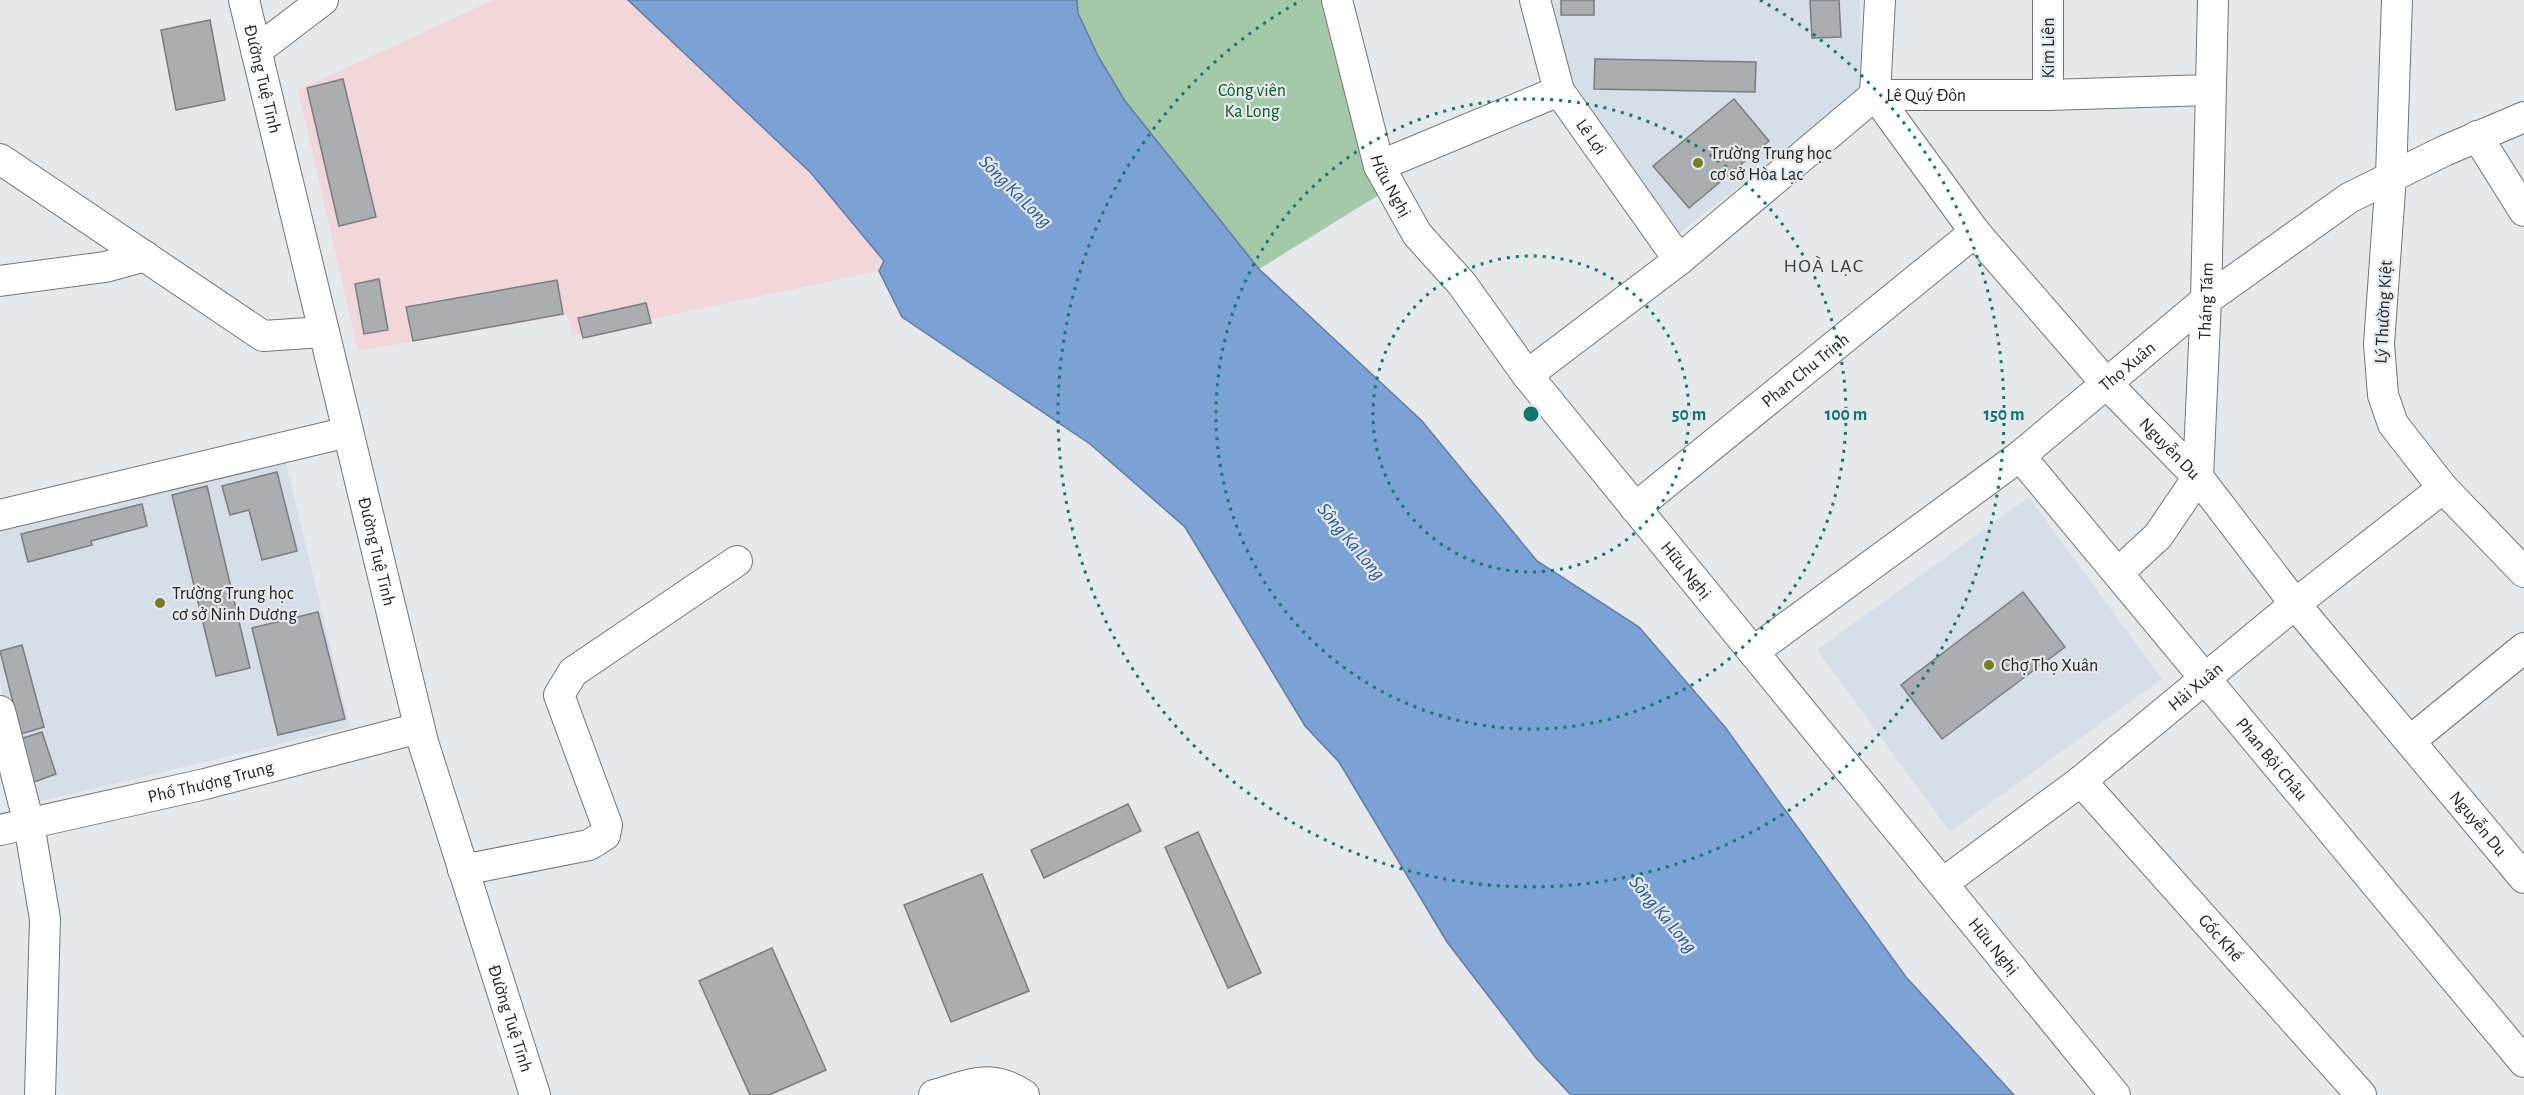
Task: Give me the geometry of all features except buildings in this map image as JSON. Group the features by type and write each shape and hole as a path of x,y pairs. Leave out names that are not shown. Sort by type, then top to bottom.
{"street":[{"name":"Đường Tuệ Tĩnh","path":"244,0 419,728 535,1095"},
{"path":"256,51 323,0"},
{"name":"Hữu Nghị","path":"1337,0 1379,166 1417,234 1462,284 1527,375 2115,1095"},
{"name":"Lê Lợi","path":"1535,0 1559,91 1679,260"},
{"path":"1875,95 1880,0"},
{"name":"Kim Liên","path":"2048,0 2048,95"},
{"name":"Tháng Tám","path":"2198,477 2206,300 2209,90 2213,0"},
{"name":"Lý Thường Kiệt","path":"2397,0 2391,176 2379,344 2383,395 2393,424 2443,488 2524,572"},
{"name":"Lê Quý Đôn","path":"1527,375 1679,260 1875,95 2048,95 2209,90"},
{"path":"1379,166 1559,91"},
{"name":"Nguyễn Du","path":"1875,95 1976,232 2105,382 2198,477 2295,604 2524,878"},
{"name":"Thọ Xuân","path":"1753,652 2020,456 2105,382 2206,300 2349,198 2477,136 2524,117"},
{"path":"2477,136 2524,211"},
{"path":"0,159 263,336 324,332"},
{"name":"Phan Chu Trinh","path":"1635,508 1976,232"},
{"path":"0,281 105,267 145,256"},
{"path":"0,515 348,432"},
{"name":"Phan Bội Châu","path":"2020,456 2524,1062"},
{"path":"2118,573 2158,536 2198,477"},
{"name":"Hải Xuân","path":"1943,883 2082,781 2205,677 2443,488"},
{"path":"463,870 590,845 605,835 607,825 559,695 573,672 737,561"},
{"path":"2410,741 2524,648"},
{"path":"0,711 29,824 45,919 40,1095"},
{"name":"Phố Thượng Trung","path":"0,830 205,784 419,728"},
{"name":"Gốc Khế","path":"2082,781 2361,1095"},
{"path":"934,1095 981,1080 1012,1087 1024,1095"}],"shaded area":[{"path":"493,0 628,0 811,173 884,261 879,271 572,336 568,315 358,351 298,90"},
{"name":"Trường Trung học cơ sở Hòa Lạc","path":"1548,0 1860,0 1861,92 1678,234 1567,81"},
{"name":"Trường Trung học cơ sở Ninh Dương","path":"284,455 350,727 29,804 0,683 0,522"},
{"name":"Chợ Thọ Xuân","path":"2029,497 2162,679 1950,832 1817,650"}],"green space":[{"name":"Công viên Ka Long","path":"1077,0 1325,0 1390,188 1259,269 1183,177 1125,100 1101,63 1084,29"}],"water":[{"name":"Sông Ka Long","path":"628,0 1077,0 1078,13 1098,56 1125,101 1259,269 1422,421 1537,561 1639,627 1725,727 1906,977 2014,1095 1571,1095 1536,1058 1447,942 1339,762 1305,726 1185,527 1090,444 902,317 879,271 884,261 811,173"}],"place":[{"name":"Trường Trung học cơ sở Hòa Lạc","path":"1698,163"},
{"name":"Trường Trung học cơ sở Ninh Dương","path":"160,603"},
{"name":"Chợ Thọ Xuân","path":"1989,665"}],"district":[{"name":"HOÀ LẠC","path":"1824,265"}]}
